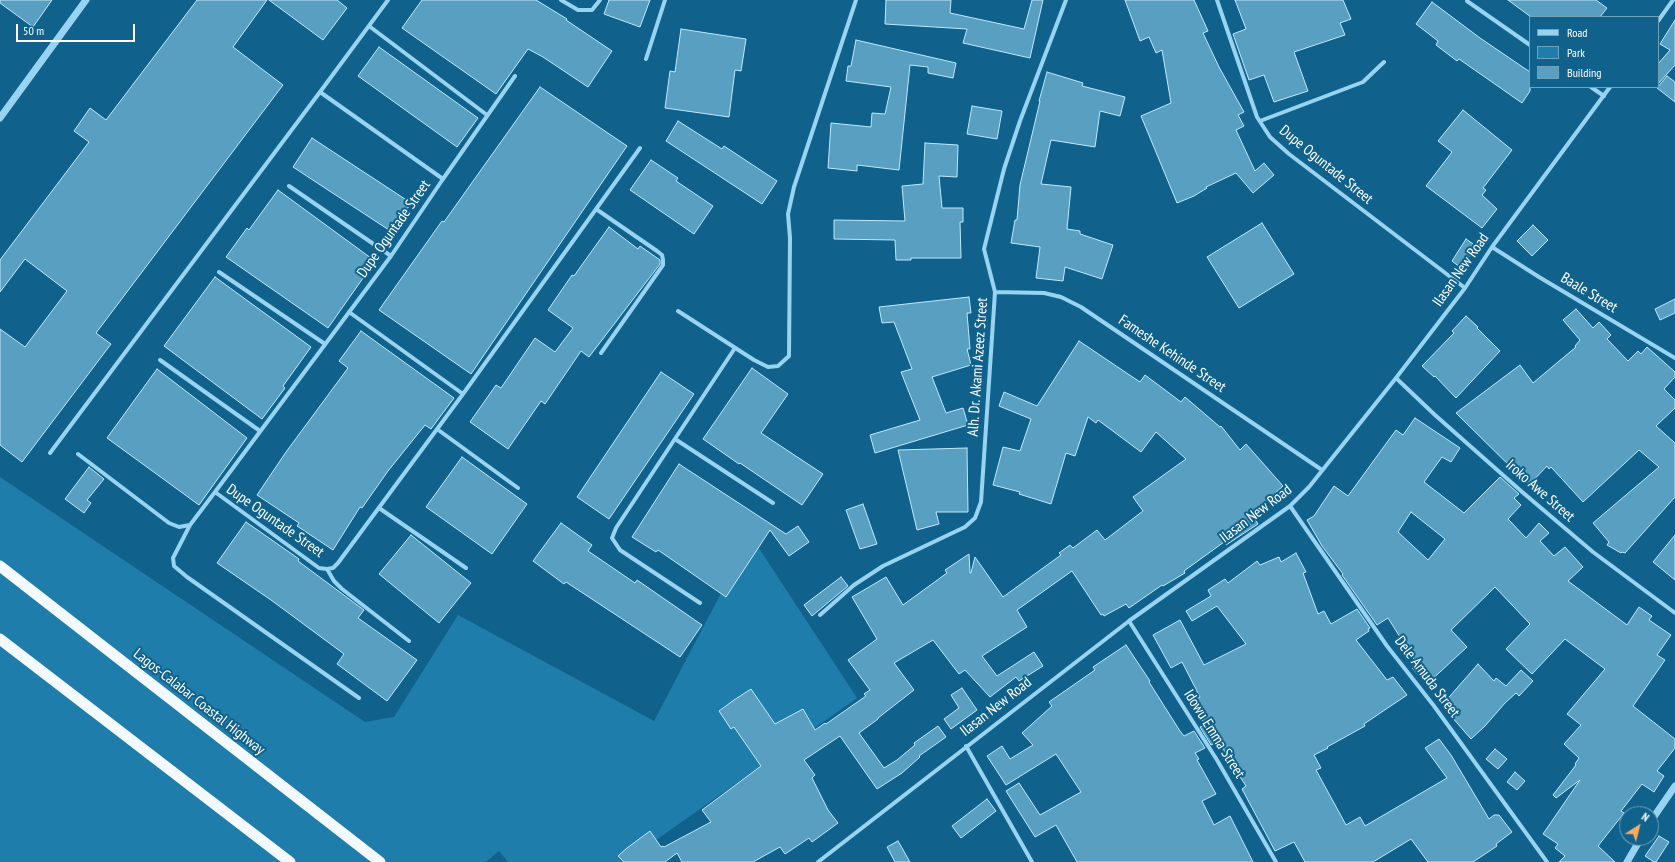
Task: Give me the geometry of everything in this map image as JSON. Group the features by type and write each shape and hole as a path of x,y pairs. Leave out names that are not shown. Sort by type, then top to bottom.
{"highway":[{"name":"Lagos-Calabar Coastal Highway","path":"0,566 380,862"},
{"path":"0,639 290,862"}],"street":[{"path":"0,118 86,0"},
{"path":"50,453 388,0"},
{"path":"561,0 578,10 592,10 600,0"},
{"path":"646,59 665,0"},
{"path":"678,311 735,348 768,367 778,366 789,356 790,238 788,214 794,187 856,0"},
{"name":"Alh. Dr. Akami Azeez Street","path":"820,615 854,585 883,566 965,527 975,518 981,502 995,292 984,249 1011,148 1066,0"},
{"name":"Dupe Oguntade Street","path":"1217,0 1257,117 1270,137 1289,154 1465,288"},
{"path":"1659,20 1673,0"},
{"path":"1467,1 1529,44"},
{"path":"369,26 487,115"},
{"path":"1260,121 1363,82 1384,62"},
{"path":"443,180 515,76"},
{"path":"1592,88 1604,96"},
{"name":"Ilasan New Road","path":"818,862 1128,621 1290,506 1309,487 1396,378 1465,288 1492,247 1609,88"},
{"name":"Dupe Oguntade Street","path":"320,92 443,180 391,256 214,492 319,568 333,568 338,563 463,394 640,148"},
{"path":"289,186 391,256"},
{"path":"596,209 657,251 662,256 663,260 663,265 601,353"},
{"name":"Baale Street","path":"1492,247 1539,277 1675,358"},
{"path":"219,272 325,344"},
{"name":"Fameshe Kehinde Street","path":"995,292 1044,293 1080,306 1322,470"},
{"path":"349,312 463,394"},
{"path":"700,603 620,550 612,538 616,528 735,348"},
{"path":"160,360 260,431"},
{"name":"Iroko Awe Street","path":"1396,378 1469,445 1581,542 1675,613"},
{"path":"437,429 518,488"},
{"path":"675,439 773,503"},
{"path":"78,454 169,523 179,527 190,525"},
{"path":"214,492 190,525 172,558 174,566 187,577 359,698"},
{"name":"Dele Amuda Street","path":"1290,506 1387,646 1434,706 1547,862"},
{"path":"379,508 466,568"},
{"path":"327,569 334,581 342,589 409,641"},
{"name":"Idowu Emma Street","path":"1128,621 1218,760 1276,862"},
{"path":"966,746 1032,862"},
{"path":"1659,809 1675,786"},
{"path":"1627,862 1636,846"}],"green space":[{"path":"0,477 365,722 394,717 458,615 654,721 751,536 857,698 625,862 508,862 499,851 486,862 0,862"}],"building":[{"path":"0,0 52,0 33,27 0,3"},
{"path":"197,0 267,0 233,47 283,85 96,333 111,344 22,462 0,445 0,329 25,347 67,291 25,259 0,292 0,260 89,142 74,131 90,108 106,120"},
{"path":"269,0 337,0 347,8 323,40"},
{"path":"422,0 536,0 567,19 566,20 612,51 588,87 543,57 528,49 496,94 402,28"},
{"path":"609,0 650,0 640,27 604,14"},
{"path":"886,0 951,0 950,13 1024,29 1032,0 1043,0 1030,58 963,43 967,29 885,24"},
{"path":"1125,0 1194,0 1208,31 1203,33 1219,67 1244,112 1238,115 1244,126 1236,130 1255,171 1264,163 1274,175 1253,193 1236,173 1206,187 1207,188 1194,196 1177,203 1141,116 1171,103 1162,50 1156,53 1149,37 1140,41"},
{"path":"1235,0 1343,0 1351,19 1340,23 1345,35 1294,52 1308,91 1274,102 1264,75 1249,80 1233,34 1246,29"},
{"path":"1508,0 1596,0 1607,8 1601,16 1530,16"},
{"path":"1432,2 1480,38 1529,71 1530,91 1522,103 1459,59 1457,61 1436,45 1438,41 1416,24"},
{"path":"1675,20 1675,65 1659,83 1659,63 1670,50 1660,44"},
{"path":"681,29 746,39 741,71 735,70 729,117 665,108 670,71 675,72"},
{"path":"856,40 956,63 953,78 928,73 928,67 910,65 899,170 857,165 857,171 828,168 831,123 871,127 872,113 885,114 891,87 846,81 848,66 851,66"},
{"path":"379,47 478,118 457,147 358,76"},
{"path":"1047,72 1083,83 1082,86 1125,97 1120,116 1100,111 1095,147 1051,140 1041,184 1071,187 1067,229 1080,231 1080,234 1113,245 1102,279 1065,267 1063,281 1036,278 1040,247 1011,243 1015,220 1017,220 1020,185"},
{"path":"1667,76 1675,82 1675,102 1657,88 1659,88 1659,86"},
{"path":"540,87 627,146 471,374 379,310"},
{"path":"972,106 1002,111 997,139 967,134"},
{"path":"1463,110 1512,150 1483,188 1486,190 1482,195 1497,209 1482,228 1426,186 1452,152 1438,141"},
{"path":"678,121 722,149 724,146 777,181 762,204 666,141"},
{"path":"312,138 411,203 392,232 293,167"},
{"path":"925,143 958,145 957,177 939,176 942,208 963,208 963,222 960,222 961,258 911,258 911,260 896,260 895,240 834,239 834,220 905,221 902,186 923,184"},
{"path":"651,160 678,178 676,181 713,206 694,234 630,190"},
{"path":"278,190 375,261 328,328 226,257 247,228 249,230"},
{"path":"1262,223 1294,274 1239,308 1207,257"},
{"path":"1533,225 1548,240 1532,256 1517,241"},
{"path":"609,227 638,249 640,246 660,260 660,264 589,357 581,351 545,404 541,401 508,449 470,422 496,385 501,388 535,338 555,352 573,328 548,310 572,275 574,276"},
{"path":"1466,239 1476,246 1461,268 1452,261"},
{"path":"215,277 311,347 283,386 285,388 262,419 164,346"},
{"path":"969,297 971,313 967,313 970,349 967,349 971,365 932,377 946,413 963,408 968,425 875,453 870,435 920,420 901,372 912,369 894,322 882,323 879,307"},
{"path":"1675,299 1675,313 1660,320 1655,309"},
{"path":"1576,309 1593,328 1599,322 1611,335 1607,339 1628,361 1638,351 1641,354 1647,347 1675,372 1675,377 1664,389 1675,400 1675,408 1656,426 1675,443 1675,497 1625,553 1621,553 1607,545 1609,542 1593,523 1659,467 1639,450 1583,502 1551,467 1549,469 1547,466 1529,485 1456,413 1520,365 1533,383 1576,347 1575,346 1580,340 1563,320"},
{"path":"1466,316 1500,351 1456,398 1435,376 1434,377 1422,366 1454,333 1452,331"},
{"path":"361,331 454,398 431,429 425,425 388,471 362,508 360,507 333,550 297,526 299,523 257,495 286,452 348,368 339,361"},
{"path":"1079,341 1140,382 1145,375 1181,402 1185,397 1220,427 1221,426 1240,450 1246,444 1283,486 1252,514 1258,524 1226,545 1224,542 1184,571 1185,573 1163,586 1162,585 1129,608 1126,604 1104,616 1103,614 1101,615 1072,571 1017,610 1027,627 982,656 997,676 1034,652 1043,666 1019,681 1016,677 990,697 965,670 959,674 933,640 894,663 914,690 859,733 884,768 897,760 915,745 914,743 938,726 946,737 919,756 920,757 902,773 877,789 840,736 804,760 815,775 812,778 828,810 838,823 812,842 809,838 785,854 780,847 753,862 682,862 677,853 665,862 624,862 618,856 650,831 661,847 664,847 711,822 702,810 761,766 734,727 731,729 719,711 734,700 751,689 775,724 803,709 815,730 866,696 864,694 870,690 848,660 877,639 852,597 886,577 903,605 947,573 945,570 969,554 970,573 975,557 1003,597 1061,555 1059,553 1070,545 1073,548 1097,530 1105,540 1143,511 1133,497 1186,459 1156,432 1141,452 1098,420 1096,423 1088,417 1075,456 1066,453 1051,504 1019,494 1020,492 993,485 1003,447 1020,451 1031,419 999,406 1004,392 1037,406"},
{"path":"752,368 788,394 761,433 823,474 802,505 703,439"},
{"path":"157,369 247,438 199,505 107,438"},
{"path":"661,372 694,394 609,519 577,497"},
{"path":"1415,418 1460,448 1451,462 1442,457 1424,482 1464,513 1500,477 1519,494 1514,498 1521,505 1508,519 1526,538 1539,523 1549,533 1540,541 1554,556 1565,547 1583,567 1568,581 1627,625 1639,607 1652,616 1649,620 1671,635 1657,655 1665,660 1633,706 1675,739 1675,748 1657,771 1664,776 1654,792 1642,784 1625,806 1619,806 1619,819 1598,846 1615,862 1559,862 1565,856 1555,848 1558,844 1543,834 1580,780 1556,798 1553,795 1576,765 1575,764 1579,758 1564,744 1581,725 1567,714 1605,669 1565,639 1532,674 1506,649 1530,624 1495,587 1451,630 1467,647 1427,684 1412,668 1417,664 1388,618 1377,625 1342,575 1343,574 1322,546 1307,520 1314,516 1334,486 1348,496 1396,430 1403,435","holes":["1411,512 1445,539 1428,560 1398,532"]},
{"path":"967,448 968,512 936,512 939,524 917,530 898,450"},
{"path":"462,457 527,504 492,554 426,507"},
{"path":"679,464 786,534 798,526 809,542 789,556 770,530 726,597 658,550 656,552 632,537"},
{"path":"89,467 104,479 87,500 91,503 84,513 65,499"},
{"path":"863,504 877,544 860,549 846,510"},
{"path":"246,522 299,559 298,561 364,610 358,618 417,660 387,701 337,664 344,654 271,600 217,563"},
{"path":"561,523 592,545 588,551 635,583 637,580 702,625 680,657 566,582 564,584 533,561"},
{"path":"411,535 471,583 439,623 379,574"},
{"path":"1675,535 1675,580 1653,562"},
{"path":"1296,553 1306,572 1303,573 1318,614 1324,611 1331,624 1357,609 1370,628 1368,629 1369,631 1356,640 1387,680 1393,677 1407,695 1364,724 1365,726 1314,755 1321,768 1316,770 1346,825 1360,817 1365,826 1447,778 1425,748 1439,739 1451,755 1489,819 1494,815 1499,815 1512,832 1496,844 1497,846 1473,862 1428,862 1411,839 1373,862 1305,862 1294,842 1275,851 1242,789 1246,786 1219,741 1211,745 1200,727 1205,725 1192,701 1200,697 1182,662 1171,668 1153,635 1180,620 1204,665 1246,644 1217,606 1192,621 1186,611 1211,596 1208,590 1225,579 1228,583 1257,561 1260,565 1279,557 1281,562"},
{"path":"841,577 848,586 812,616 804,605"},
{"path":"1126,645 1180,731 1184,736 1194,731 1205,748 1195,753 1199,759 1197,760 1216,794 1202,801 1214,825 1230,816 1253,862 1077,862 1056,825 1035,837 1006,791 1019,783 1040,815 1081,792 1056,754 1006,785 987,756 1002,746 1010,759 1033,745 1022,733 1052,706 1049,702 1095,670 1093,667"},
{"path":"1478,664 1494,681 1496,678 1506,686 1521,670 1533,681 1519,696 1516,693 1505,703 1485,726 1471,739 1451,716 1454,713 1443,704"},
{"path":"962,688 977,710 951,729 944,719 959,708 951,695"},
{"path":"1495,749 1507,759 1498,769 1486,759"},
{"path":"1515,772 1525,781 1517,790 1507,782"},
{"path":"987,799 996,811 961,838 952,826"},
{"path":"1659,836 1669,842 1656,862 1645,856 1652,846 1659,846"},
{"path":"898,841 910,862 895,862 887,847"}]}
